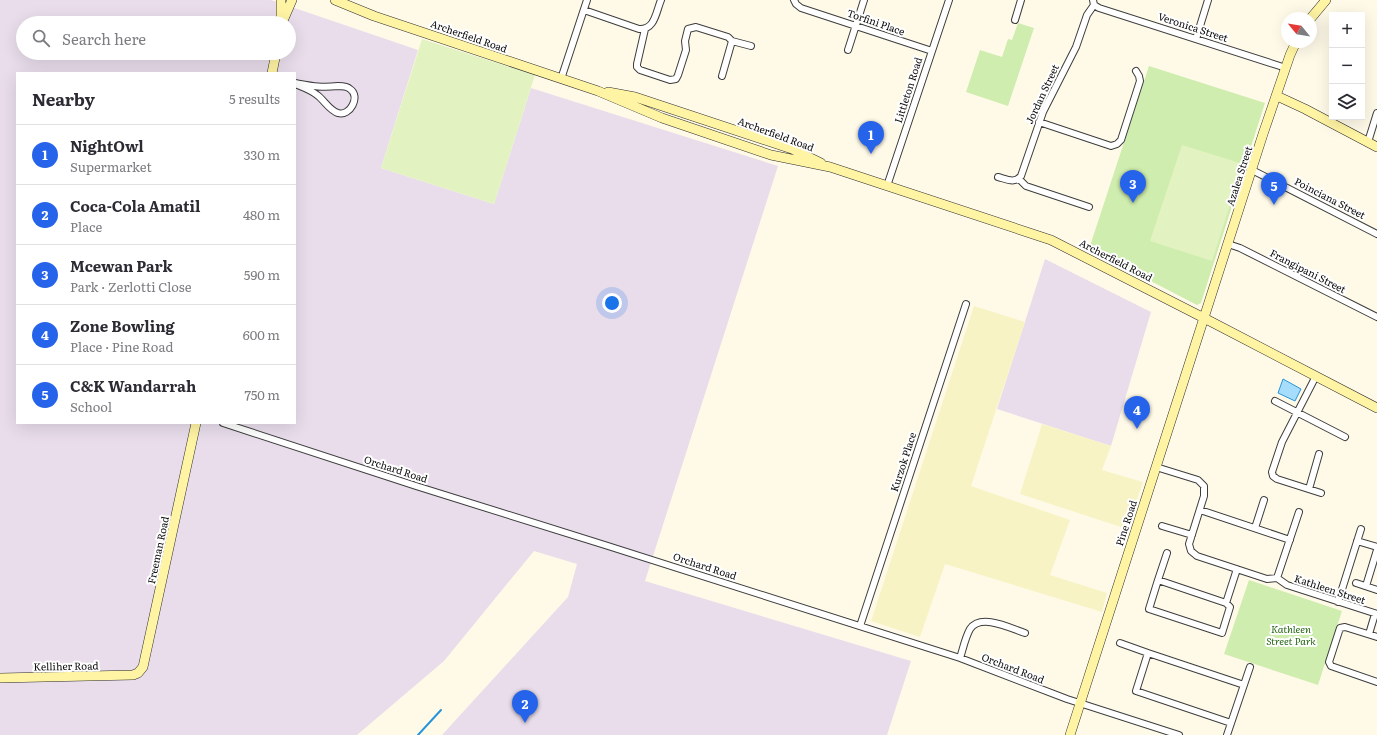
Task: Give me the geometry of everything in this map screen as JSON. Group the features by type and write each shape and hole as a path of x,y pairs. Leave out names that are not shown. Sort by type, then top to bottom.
{"street":[{"path":"281,0 282,16"},
{"path":"285,16 292,0"},
{"name":"Archerfield Road","path":"335,0 374,16 598,91 662,118 771,155 830,167 1051,240 1377,408"},
{"path":"561,79 587,0"},
{"path":"584,10 639,29 645,29 650,27 653,22 660,0"},
{"name":"Torfini Place","path":"794,0 801,8 932,51"},
{"path":"848,50 864,0"},
{"name":"Littleton Road","path":"887,186 948,0"},
{"path":"1015,20 1021,0"},
{"path":"1196,39 1208,0"},
{"path":"1316,12 1326,0"},
{"name":"Veronica Street","path":"1093,2 1100,8 1286,68"},
{"name":"Jordan Street","path":"1019,179 1039,122 1076,47 1093,2"},
{"path":"645,29 637,67 640,70 670,80 676,79 678,76 686,50 685,41 688,29 696,27 728,37 732,41 751,46"},
{"path":"722,76 732,41"},
{"name":"Azalea Street","path":"1204,318 1263,134 1294,48"},
{"path":"272,72 275,60"},
{"path":"1039,122 1111,146 1117,144 1121,140 1140,81 1136,71"},
{"path":"296,84 317,95 337,113 343,114 354,104 355,98 353,92 349,88 342,86 320,88 296,84"},
{"path":"1277,96 1377,147"},
{"path":"1368,142 1377,113"},
{"name":"Poinciana Street","path":"1252,170 1377,234"},
{"path":"998,177 1011,181 1019,179 1026,186 1089,207"},
{"name":"Frangipani Street","path":"1228,244 1240,248 1377,317"},
{"name":"Kurzok Place","path":"860,626 966,304"},
{"name":"Pine Road","path":"1070,735 1204,318"},
{"path":"1316,376 1282,442 1272,472 1273,476 1277,479 1321,493"},
{"path":"1275,401 1345,437"},
{"name":"Freeman Road","path":"133,675 138,673 144,667 146,660 196,424"},
{"name":"Orchard Road","path":"226,424 416,486 960,658 1080,703 1179,735"},
{"path":"1309,489 1320,454"},
{"name":"Kathleen Street","path":"1156,467 1198,480 1202,483 1205,492 1189,544 1189,548 1193,554 1267,578 1278,578 1287,585 1376,614"},
{"path":"1255,528 1264,500"},
{"path":"1200,510 1290,540"},
{"path":"1278,578 1299,512"},
{"path":"1162,526 1192,534"},
{"path":"1338,602 1361,529"},
{"path":"1357,541 1377,547"},
{"path":"1366,586 1377,550"},
{"path":"1158,580 1226,603 1230,607 1222,633 1149,610 1158,580 1167,552"},
{"path":"1226,603 1237,569"},
{"path":"1356,584 1377,590"},
{"path":"1369,634 1376,614"},
{"path":"960,658 971,629 975,624 980,622 991,622 1025,633"},
{"path":"1377,637 1345,627 1340,628 1329,662 1331,666 1377,682"},
{"path":"1120,643 1244,685"},
{"path":"1148,653 1136,690 1231,723"},
{"path":"1227,735 1250,666"},
{"name":"Kelliher Road","path":"0,678 133,675"}],"shaded area":[{"path":"0,0 271,0 418,50 381,168 494,204 531,88 778,166 645,581 911,661 887,735 442,735 568,597 577,564 534,551 444,661 357,735 0,735"},
{"path":"1045,259 1151,312 1111,446 997,409"},
{"path":"974,306 1025,322 971,486 1070,520 1050,575 1107,593 1102,612 945,564 920,637 871,621"},
{"path":"1042,424 1111,446 1102,470 1143,482 1127,529 1020,494"}],"green space":[{"path":"1018,23 1034,28 1008,106 966,92 980,50 1002,57 1008,39 1012,40"},
{"path":"422,39 535,75 494,204 381,168"},
{"path":"1149,66 1265,103 1201,303 1197,305 1089,249"},
{"path":"1182,145 1243,164 1212,261 1150,241"},
{"name":"Kathleen Street Park","path":"1249,580 1342,611 1318,685 1224,654"}],"water":[{"path":"1283,379 1301,389 1295,401 1278,393"}],"waterway":[{"path":"418,735 441,710"}],"place":[{"name":"NightOwl","path":"871,154"},
{"name":"Mcewan Park","path":"1133,203"},
{"name":"C&K Wandarrah","path":"1274,205"},
{"name":"Zone Bowling","path":"1137,429"},
{"name":"Coca-Cola Amatil","path":"525,723"}]}
